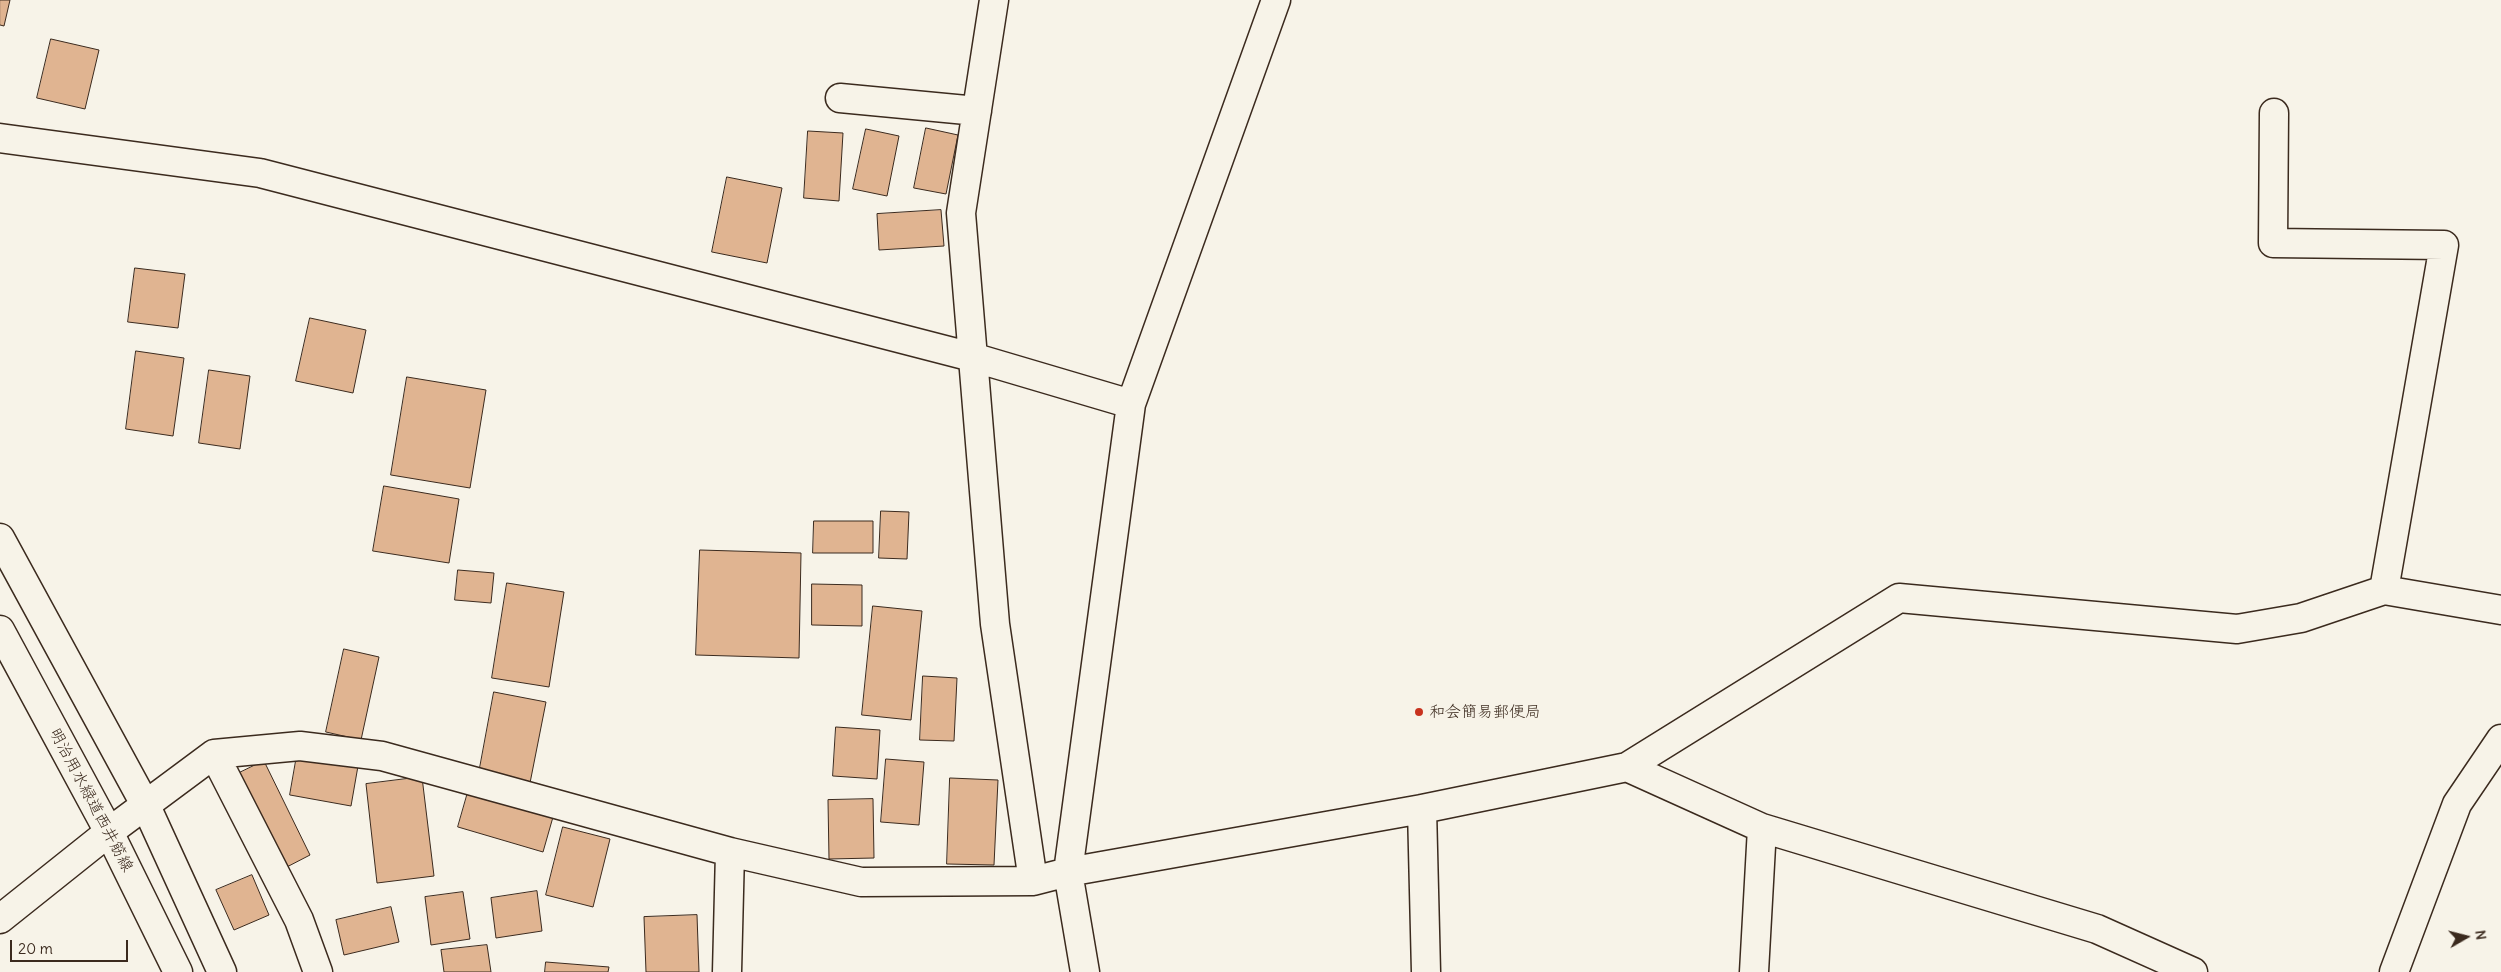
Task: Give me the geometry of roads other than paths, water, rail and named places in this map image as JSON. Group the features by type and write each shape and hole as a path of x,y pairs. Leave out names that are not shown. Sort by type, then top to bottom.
{"street":[{"path":"994,0 961,213 995,624 1033,881"},
{"path":"1085,972 1068,872 1131,404 1276,0"},
{"path":"840,98 976,111"},
{"path":"2274,113 2273,242 2444,245 2384,590"},
{"path":"0,138 260,173 972,357 1131,404"},
{"path":"0,538 141,810 222,972"},
{"path":"0,918 111,831 214,754 300,746 382,756 730,852 862,882 1033,881 1068,872 1422,809 1627,768 1899,598 2237,629 2301,618 2384,590 2501,610"},
{"name":"明治用水緑道西井筋線","path":"0,630 111,831 178,972"},
{"path":"2394,972 2457,804 2501,739"},
{"path":"214,754 299,920 318,972"},
{"path":"1627,768 1762,828 2098,929 2193,972"},
{"path":"1422,809 1426,972"},
{"path":"1754,972 1762,828"},
{"path":"727,972 730,852"}],"place":[{"name":"和会簡易郵便局","path":"1419,712"}]}
